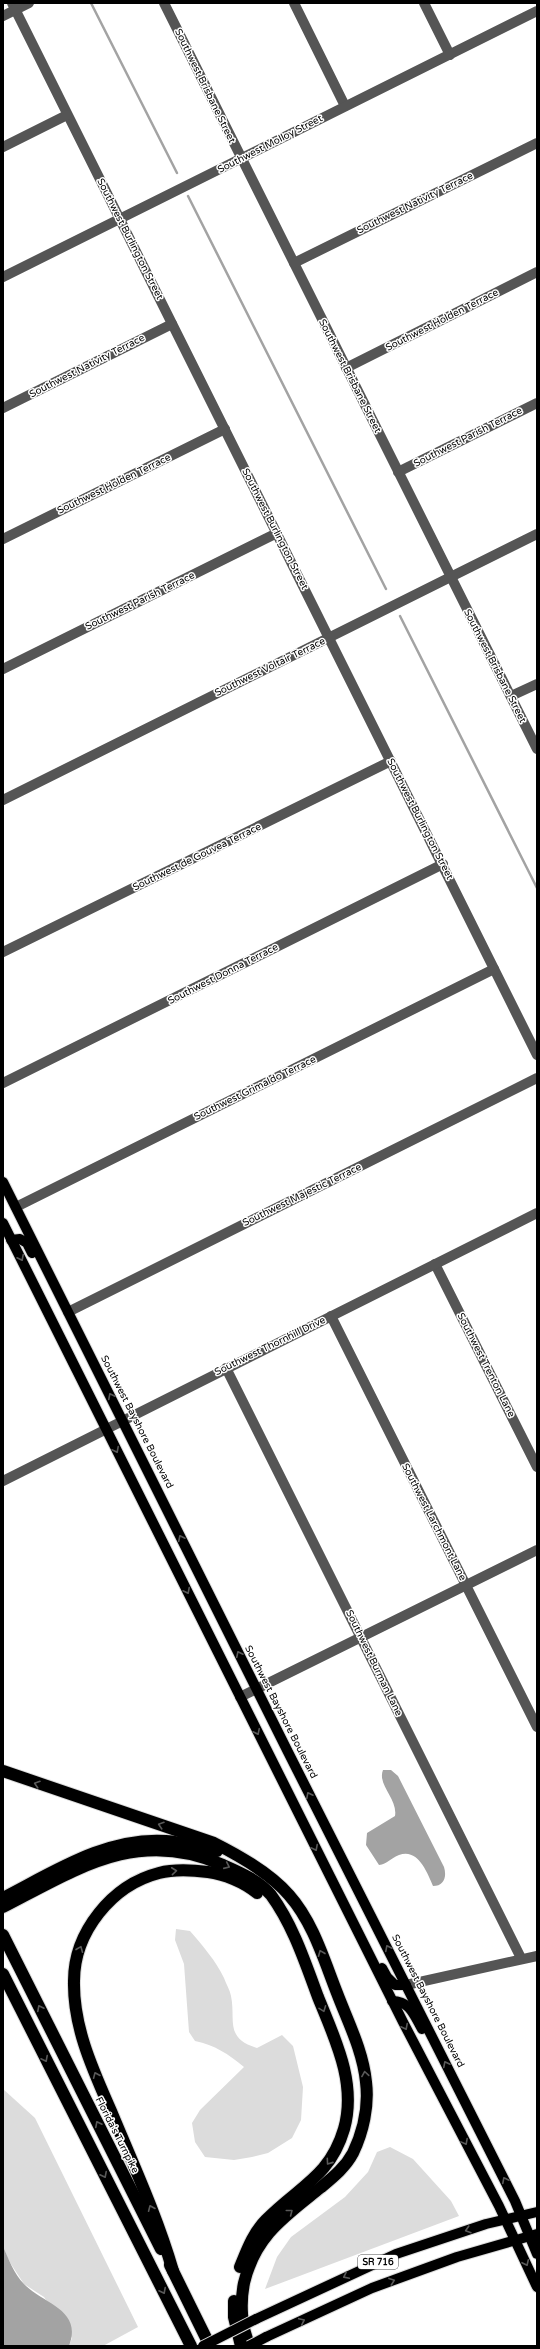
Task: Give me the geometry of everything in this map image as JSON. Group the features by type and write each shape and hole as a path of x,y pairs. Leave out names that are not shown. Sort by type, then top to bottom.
{"highway":[{"path":"3,1772 214,1843 236,1854 258,1868 289,1895 309,1926 362,2058 366,2084 365,2113 360,2136 352,2155 338,2174 275,2224 257,2247 248,2270 243,2291 242,2310 250,2346"},
{"path":"3,1908 17,1895 91,1853 119,1844 164,1841 236,1854"},
{"path":"3,1898 17,1895 97,1860 138,1850 188,1852 241,1873 270,1894 292,1930 342,2058 348,2085 348,2107 344,2127 336,2152 322,2172 265,2221 250,2243 239,2271 234,2298 234,2317 241,2346"},
{"path":"173,2271 161,2232 92,2067 79,2027 75,2006 74,1980 76,1957 94,1919 102,1909 120,1892 139,1880 160,1872 181,1870 217,1873 237,1881 279,1909"},
{"name":"Florida's Turnpike","path":"3,1934 210,2346"},
{"path":"3,1974 191,2346"},
{"path":"3,1984 38,2043"}],"main road":[{"name":"Southwest Bayshore Boulevard","path":"3,1182 256,1689 439,2049 521,2216 533,2235 537,2254"},
{"path":"3,1203 16,1207"},
{"path":"3,1223 392,2001 505,2219 537,2287"},
{"path":"11,1240 20,1238 27,1243 50,1288 58,1292"},
{"path":"351,1918 360,1925 387,1977 395,1985 406,1985"},
{"path":"392,2001 403,2001 407,2004 425,2034 439,2049"},
{"name":"SR 716","path":"203,2346 256,2319 396,2254 505,2219 537,2212"},
{"name":"SR 716","path":"250,2346 266,2337 372,2288 456,2257 533,2235"}],"street":[{"path":"3,16 13,6 29,3"},
{"name":"Southwest Brisbane Street","path":"164,3 537,749"},
{"path":"294,3 345,106"},
{"path":"424,3 450,55"},
{"name":"Southwest Burlington Street","path":"13,6 390,761 443,864 537,1055"},
{"name":"Southwest Molloy Street","path":"3,277 537,11"},
{"path":"3,147 67,115"},
{"name":"Southwest Nativity Terrace","path":"294,263 537,143"},
{"name":"Southwest Holden Terrace","path":"346,368 537,272"},
{"name":"Southwest Nativity Terrace","path":"3,408 172,324"},
{"name":"Southwest Parish Terrace","path":"398,472 537,403"},
{"name":"Southwest Holden Terrace","path":"3,539 225,429"},
{"name":"Southwest Parish Terrace","path":"3,669 277,533"},
{"name":"Southwest Voltair Terrace","path":"3,800 537,534"},
{"path":"511,696 537,684"},
{"name":"Southwest de Gouvea Terrace","path":"3,952 390,761"},
{"name":"Southwest Donna Terrace","path":"3,1083 443,864"},
{"name":"Southwest Grimaldo Terrace","path":"16,1207 494,969"},
{"name":"Southwest Majestic Terrace","path":"68,1312 537,1078"},
{"name":"Southwest Thornhill Drive","path":"3,1481 537,1213"},
{"name":"Southwest Trenton Lane","path":"435,1264 537,1467"},
{"name":"Southwest Larchmont Lane","path":"331,1316 537,1727"},
{"name":"Southwest Burman Lane","path":"226,1368 521,1958"},
{"path":"240,1697 362,1638 537,1550"},
{"path":"406,1985 521,1958 537,1956"}],"shaded area":[{"path":"383,1770 391,1770 398,1776 444,1867 444,1880 437,1886 433,1886 425,1868 417,1858 406,1854 399,1855 379,1865 366,1845 367,1833 395,1816 394,1804 383,1781"},
{"path":"176,1929 190,1931 217,1965 230,1994 234,2027 240,2039 257,2048 282,2035 293,2046 303,2087 301,2120 292,2138 268,2153 234,2160 205,2157 195,2142 192,2123 200,2110 244,2067 221,2051 209,2045 195,2041 189,2032 184,1964 175,1940"},
{"path":"3,2089 35,2118 138,2327 103,2346 69,2346 72,2338 44,2297 24,2284 9,2261 3,2246"},
{"path":"390,2147 413,2159 451,2201 459,2216 265,2289 277,2257 291,2237 345,2197 368,2172 377,2152"},
{"path":"3,2246 14,2271 20,2280 32,2291 66,2315 71,2324 72,2334 69,2346 3,2346"}],"waterway":[{"path":"91,3 177,173"},
{"path":"188,196 386,589"},
{"path":"400,616 537,888"}]}
